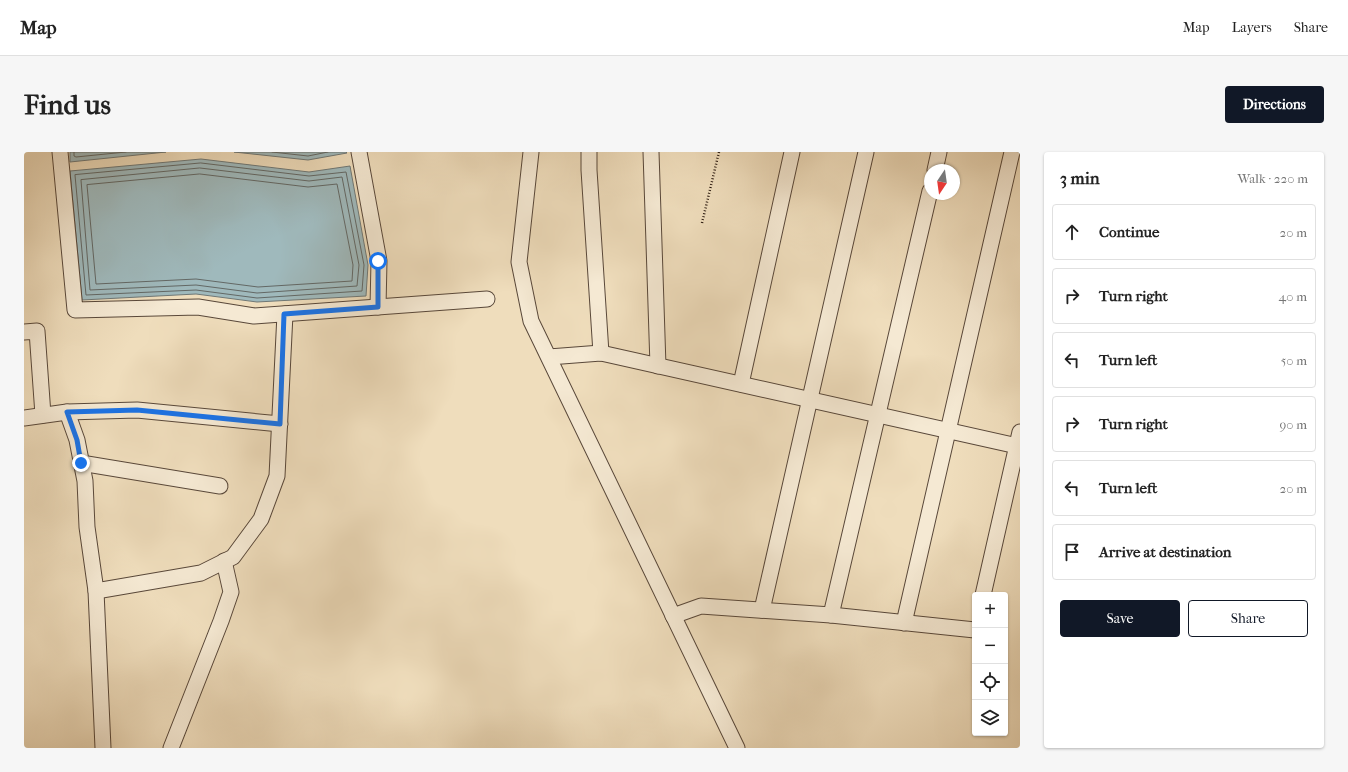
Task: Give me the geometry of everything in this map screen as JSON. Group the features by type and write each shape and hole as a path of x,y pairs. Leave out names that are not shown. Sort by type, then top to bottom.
{"street":[{"path":"60,152 75,310 198,307 254,316 487,299"},
{"path":"359,152 378,261 378,307"},
{"path":"531,152 519,262 532,320 737,748"},
{"path":"589,152 601,353"},
{"path":"651,152 658,366"},
{"path":"741,384 792,152"},
{"path":"762,610 866,152"},
{"path":"936,164 939,152"},
{"path":"904,623 1012,152"},
{"path":"831,615 928,200"},
{"path":"96,591 201,573 233,557 261,519 278,476 284,314"},
{"path":"24,332 37,331 43,415"},
{"path":"549,357 601,353 948,430 1018,439 984,592"},
{"path":"24,418 67,412 137,410 280,424"},
{"path":"67,412 77,440 85,481 87,527 96,591 102,748"},
{"path":"81,463 220,486"},
{"path":"171,748 231,592 224,561"},
{"path":"673,616 700,606 831,615 972,630"}],"path":[{"path":"702,223 719,152"}],"water":[{"path":"70,152 166,152 70,162"},
{"path":"234,152 346,152 347,153 308,160"},
{"path":"201,159 309,172 350,166 368,265 366,296 257,302 196,294 82,300 70,171"}],"route":[{"path":"81,463 77,440 67,412 137,410 280,424 284,314 378,307 378,261"}]}
